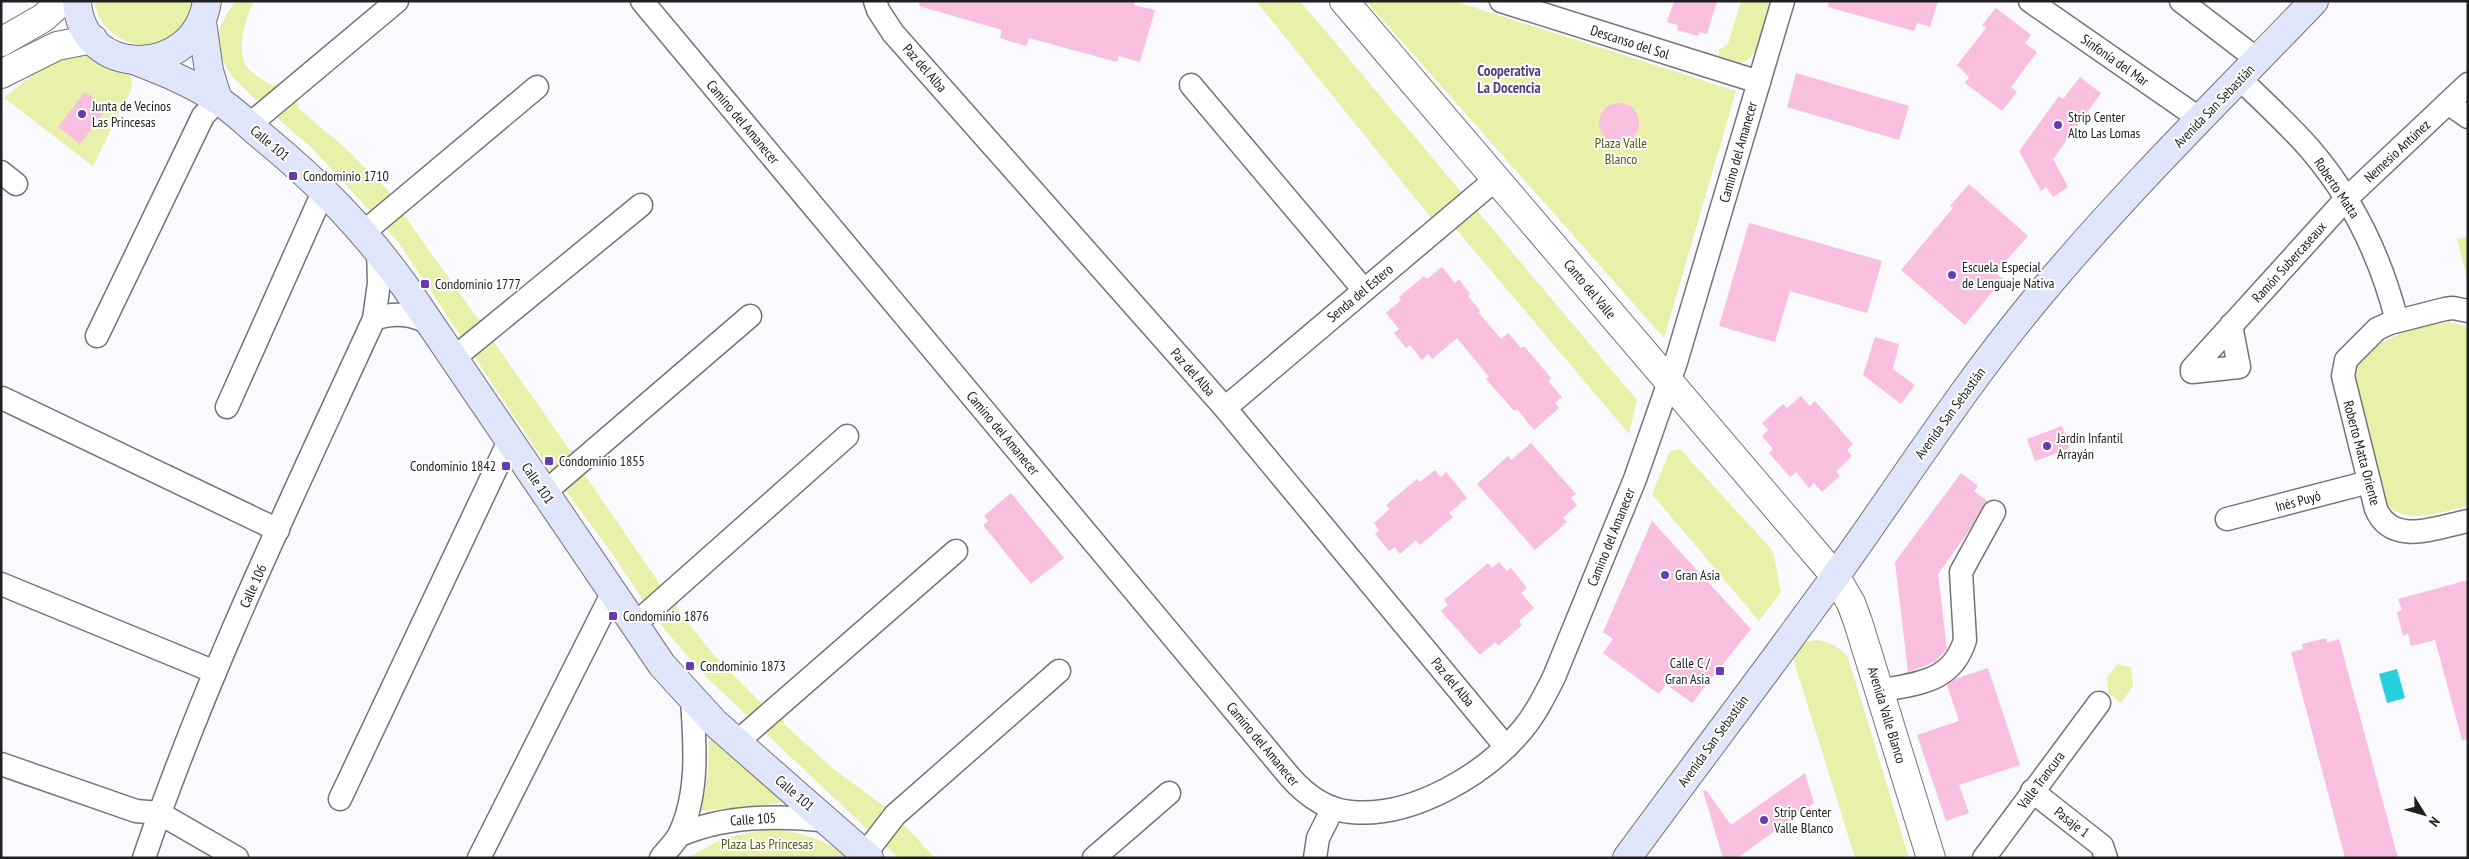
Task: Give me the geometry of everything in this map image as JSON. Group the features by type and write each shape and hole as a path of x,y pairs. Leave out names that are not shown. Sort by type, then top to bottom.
{"main road":[{"path":"77,1 80,18 93,39"},
{"name":"Avenida San Sebastián","path":"1627,858 1835,576 1926,444 2015,326 2076,253 2200,119 2314,1"},
{"path":"134,60 157,59 179,49 196,32 204,12"},
{"path":"204,12 209,71 218,100"},
{"name":"Calle 101","path":"93,39 112,54 134,60 190,84 218,100 324,190 371,240 431,324 612,594 662,665 692,700 828,821 865,857"}],"street":[{"path":"1,42 43,18 62,1"},
{"path":"249,125 397,1"},
{"name":"Camino del Amanecer","path":"642,1 1302,791 1317,801 1350,812 1369,812 1415,803 1456,784 1491,761 1506,747 1524,728 1540,705 1554,677 1635,479 1670,383 1783,1"},
{"name":"Paz del Alba","path":"875,1 878,10 893,33 1225,408 1506,747"},
{"name":"Canto del Valle","path":"1344,1 1835,576"},
{"name":"Descanso del Sol","path":"1501,1 1759,82"},
{"name":"Sinfonía del Mar","path":"2030,1 2200,119"},
{"name":"Roberto Matta","path":"2181,1 2249,69 2346,198 2378,260 2397,321"},
{"path":"1,74 57,46 93,39"},
{"name":"Nemesio Antúnez","path":"2346,198 2468,84"},
{"path":"1191,85 1364,290"},
{"path":"371,240 537,86"},
{"path":"96,336 203,116 218,100"},
{"path":"2448,103 2468,117"},
{"name":"Senda del Estero","path":"1225,408 1496,179"},
{"path":"227,407 324,190"},
{"name":"Ramón Subercaseaux","path":"2232,326 2346,198"},
{"path":"454,358 641,205"},
{"name":"Calle 106","path":"144,858 159,813 215,672 374,319 379,283 371,240"},
{"name":"Roberto Matta Oriente","path":"2468,311 2453,308 2445,309 2383,325 2370,334 2346,360 2343,370 2344,381 2379,516 2396,530 2412,532 2468,521"},
{"path":"374,319 398,314 421,318 431,324"},
{"path":"544,493 750,316"},
{"path":"2,398 278,530"},
{"path":"634,625 848,436"},
{"path":"340,799 509,441"},
{"name":"Inés Puyó","path":"2226,519 2369,482"},
{"path":"1879,691 1933,680 1947,671 1962,650 1965,640 1961,572 1994,512"},
{"path":"738,742 956,551"},
{"name":"Avenida Valle Blanco","path":"1835,576 1851,603 1858,622 1931,858"},
{"path":"1,584 215,672"},
{"path":"479,858 612,594"},
{"path":"865,857 895,815 1059,671"},
{"path":"661,858 680,835 689,803 694,771 692,700"},
{"name":"Valle Trancura","path":"1984,858 2099,703"},
{"path":"1,764 136,811 159,813 237,858"},
{"name":"Pasaje 1","path":"2032,791 2102,846 2106,858"},
{"path":"1094,858 1169,794"},
{"path":"1315,858 1318,838 1334,808"},
{"name":"Calle 105","path":"680,835 716,823 752,818 803,818 828,821"}],"green space":[{"path":"94,1 193,1 180,29 168,39 155,44 142,45 128,42 116,36 106,27 98,15"},
{"path":"235,1 255,1 248,14 243,33 242,52 246,66 272,86 277,85 297,102 299,109 345,148 400,202 405,211 404,215 478,319 484,320 497,337 494,342 569,449 573,451 586,468 585,475 659,583 663,584 678,603 677,609 714,655 760,702 766,702 784,719 784,724 832,768 886,806 935,858 900,858 883,844 704,675 655,618 609,549 545,463 398,242 312,148 252,96 231,75 215,47 221,24"},
{"path":"1256,1 1300,1 1637,400 1629,434 1455,228 1432,219"},
{"name":"Plaza Valle Blanco","path":"1366,1 1454,1 1736,91 1664,338"},
{"path":"1741,1 1772,1 1765,28 1757,48 1745,61 1735,63 1718,57 1719,50 1728,44"},
{"path":"72,48 130,69 132,88 93,166 4,98 57,55"},
{"path":"2468,236 2468,282 2457,239"},
{"path":"2450,322 2468,327 2468,506 2424,516 2403,514 2393,510 2385,502 2354,376 2359,363 2380,344 2408,331"},
{"path":"1680,449 1773,551 1781,592 1759,621 1652,494 1670,451"},
{"path":"1817,640 1834,646 1848,657 1909,858 1855,858 1793,658 1805,642"},
{"path":"2117,664 2131,667 2133,686 2121,703 2108,693 2107,678"},
{"path":"709,734 791,802 701,811 708,772"},
{"name":"Plaza Las Princesas","path":"767,829 809,836 828,844 847,856 687,858 724,838"}],"water":[{"path":"2397,669 2405,698 2387,703 2379,674"}],"building":[{"path":"920,1 1135,1 1134,5 1155,10 1140,62 1119,56 1117,62 1029,38 1026,46 1000,38 1002,30 919,6"},
{"path":"1674,1 1717,1 1707,34 1699,32 1698,36 1677,30 1678,25 1667,22"},
{"path":"1829,1 1938,1 1930,27 1917,23 1914,31 1828,7"},
{"path":"1996,8 2031,35 2025,43 2037,52 2011,87 2017,92 2002,111 1965,83 1969,77 1957,65 1986,28 1982,25"},
{"path":"1796,73 1909,106 1899,140 1787,107"},
{"name":"Strip Center Alto Las Lomas","path":"2080,77 2101,93 2053,159 2068,187 2053,197 2046,187 2041,191 2019,151 2059,96 2063,99"},
{"name":"Junta de Vecinos Las Princesas","path":"85,92 107,108 80,144 58,127"},
{"path":"1619,103 1633,109 1639,123 1633,137 1619,143 1605,137 1599,123 1605,109"},
{"path":"1969,184 2028,236 1995,273 2003,279 1965,325 1901,270 1953,208 1950,206"},
{"path":"1749,223 1882,261 1867,313 1790,291 1775,342 1719,326"},
{"path":"1442,267 1455,283 1459,279 1470,294 1468,296 1480,311 1478,312 1501,339 1508,333 1521,348 1524,346 1551,378 1548,381 1562,397 1555,403 1559,408 1534,430 1517,409 1514,411 1486,379 1489,377 1457,338 1432,359 1428,354 1422,360 1410,345 1406,348 1394,333 1399,329 1386,313 1401,300 1399,297 1424,276 1427,279"},
{"path":"1875,337 1899,344 1893,369 1915,385 1901,404 1863,375"},
{"path":"1801,396 1810,406 1815,401 1853,444 1847,450 1852,456 1836,471 1840,476 1822,492 1814,483 1809,488 1796,472 1790,477 1769,453 1773,449 1762,436 1768,430 1762,423 1783,404 1787,408"},
{"path":"2062,426 2070,448 2035,461 2027,439"},
{"path":"1531,443 1576,494 1571,498 1577,505 1563,518 1567,522 1535,550 1477,484 1508,456 1511,460"},
{"path":"1435,470 1441,477 1446,472 1467,498 1449,513 1453,517 1420,545 1416,540 1400,554 1395,547 1389,551 1375,534 1379,530 1374,523 1390,509 1386,505 1417,479 1420,482"},
{"path":"1961,473 1978,486 1974,491 1987,501 1966,535 1938,574 1947,649 1935,662 1908,672 1895,562"},
{"path":"1011,493 1064,558 1031,584 983,525 988,521 984,516"},
{"name":"Gran Asia","path":"1652,521 1751,629 1692,703 1666,684 1659,694 1603,653 1613,639 1603,632"},
{"path":"1499,562 1507,571 1511,568 1527,588 1521,593 1534,608 1519,621 1522,625 1498,646 1495,642 1480,655 1441,611 1448,605 1444,600 1488,563 1492,568"},
{"path":"2468,580 2468,739 2462,740 2435,640 2411,646 2408,634 2403,636 2397,612 2402,610 2398,599"},
{"path":"2326,638 2327,643 2339,639 2398,858 2345,858 2291,652 2303,649 2302,644"},
{"path":"1988,668 2020,765 1959,785 1969,813 1946,821 1917,735 1959,721 1947,685 1955,679"},
{"name":"Strip Center Valle Blanco","path":"1805,773 1814,803 1737,858 1723,858 1703,791 1706,790 1731,825"}],"place":[{"name":"Junta de Vecinos Las Princesas","path":"82,114"},
{"name":"Strip Center Alto Las Lomas","path":"2058,125"},
{"name":"Condominio 1710","path":"293,176"},
{"name":"Escuela Especial de Lenguaje Nativa","path":"1952,275"},
{"name":"Condominio 1777","path":"425,284"},
{"name":"Jardín Infantil Arrayán","path":"2047,446"},
{"name":"Condominio 1855","path":"549,461"},
{"name":"Condominio 1842","path":"506,466"},
{"name":"Gran Asia","path":"1665,575"},
{"name":"Condominio 1876","path":"613,616"},
{"name":"Condominio 1873","path":"690,666"},
{"name":"Calle C / Gran Asia","path":"1720,671"},
{"name":"Strip Center Valle Blanco","path":"1764,820"}],"district":[{"name":"Cooperativa La Docencia","path":"1509,78"}]}
